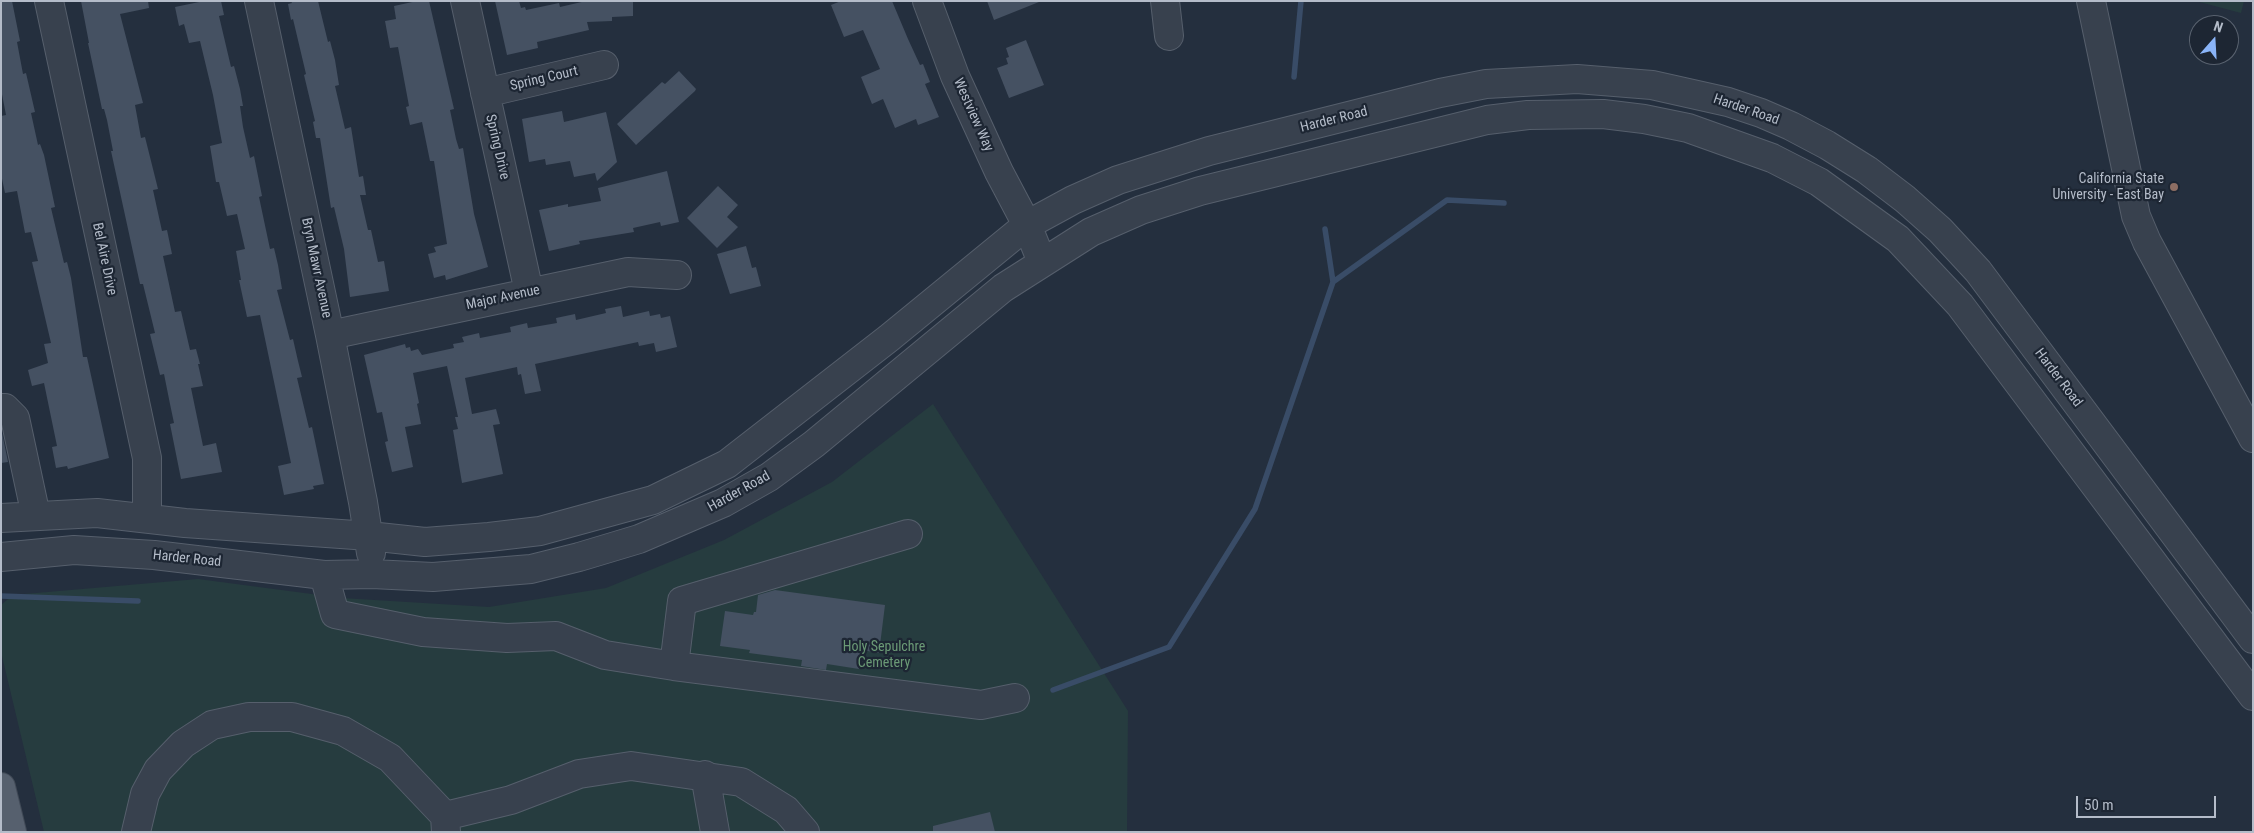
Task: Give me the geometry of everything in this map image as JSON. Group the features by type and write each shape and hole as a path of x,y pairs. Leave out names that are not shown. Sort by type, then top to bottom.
{"main road":[{"path":"1,786 12,832"}],"street":[{"name":"Bel Aire Drive","path":"49,1 147,458 147,518"},
{"name":"Bryn Mawr Avenue","path":"259,1 330,335 369,536"},
{"name":"Spring Drive","path":"465,1 529,292"},
{"name":"Westview Way","path":"927,1 955,76 999,172 1027,225"},
{"path":"1165,1 1169,36"},
{"path":"2091,1 2136,216 2147,242 2253,438"},
{"name":"Spring Court","path":"485,93 604,65"},
{"name":"Harder Road","path":"1,518 97,513 185,523 369,536 426,542 540,531 653,500 727,464 889,338 1027,225 1073,200 1118,180 1209,151 1440,93 1486,84 1577,79 1652,85 1688,92 1744,108 1792,126 1867,170 1905,199 1940,230 1978,271 2253,639"},
{"name":"Harder Road","path":"1,557 74,550 154,554 324,575 372,574 433,577 531,569 639,539 723,502 768,477 814,444 1003,288 1092,232 1141,210 1200,190 1487,120 1528,115 1602,114 1644,119 1688,128 1772,158 1819,182 1898,239 1934,275 1960,305 2253,696"},
{"path":"1027,225 1042,262"},
{"name":"Major Avenue","path":"330,335 628,272 677,275"},
{"path":"1,408 5,408 15,418 36,516"},
{"path":"674,666 682,601 908,534"},
{"path":"369,536 372,574"},
{"path":"324,575 335,614 424,632 507,638 556,636 605,655 674,666 981,706 1016,698"},
{"path":"136,832 145,794 158,770 183,744 212,725 249,717 292,717 343,731 390,758 446,824 579,774 630,766 741,782 786,810 805,832"},
{"path":"706,776 715,832"}],"green space":[{"path":"2196,1 2244,1 2241,13"},
{"name":"Holy Sepulchre Cemetery","path":"933,404 1128,711 1127,832 44,832 1,652 1,605 13,595 198,579 342,598 489,607 606,588 724,540 832,482"}],"building":[{"path":"1,1 12,1 20,41 17,42 23,74 26,73 35,112 31,113 38,145 40,144 44,155 55,207 51,208 64,263 67,262 71,278 83,357 87,357 109,458 68,469 67,466 56,468 52,447 57,446 44,383 32,386 28,370 48,363 44,344 51,343 32,262 38,261 31,232 25,233 17,191 5,193 1,174 1,116 6,115 1,89"},
{"path":"81,1 148,1 149,8 120,14 143,103 135,105 141,138 145,137 158,189 153,190 162,231 167,230 172,254 163,256 175,312 181,311 190,350 196,349 200,364 198,364 203,386 191,388 203,446 216,443 222,472 181,479 170,424 174,423 164,374 160,375 150,334 155,333 143,284 140,284 111,151 113,151 107,120 104,109 102,109 88,43"},
{"path":"204,1 221,1 224,15 219,16 231,67 234,66 240,89 243,106 240,106 243,127 250,158 254,156 262,196 259,197 270,249 274,248 278,265 282,289 277,290 290,340 293,339 302,377 297,378 309,428 312,427 324,484 313,486 314,489 284,495 278,466 291,463 260,315 247,317 239,280 241,280 236,251 245,249 237,214 227,216 219,182 216,182 210,146 222,143 213,95 200,41 189,43 184,24 179,26 175,7"},
{"path":"291,1 318,1 328,42 330,41 335,60 339,85 335,86 345,129 351,127 359,177 363,176 366,195 360,195 368,230 371,230 378,262 384,261 389,291 350,297 344,249 334,207 331,208 320,138 316,138 313,122 315,121 304,75 306,74 293,19 291,20 288,4 292,3"},
{"path":"417,1 429,1 454,109 450,110 456,139 459,149 463,148 474,214 488,267 446,280 445,275 434,278 428,254 436,252 434,247 447,244 434,161 430,161 422,122 410,125 406,107 409,106 398,47 390,48 385,21 396,19 394,6"},
{"path":"495,1 519,1 521,8 525,7 526,10 559,3 560,7 586,1 633,1 633,16 612,17 612,21 587,22 589,30 537,42 538,48 507,55"},
{"path":"841,1 892,1 920,65 923,64 930,82 925,84 939,117 918,125 916,119 895,128 883,99 872,104 861,77 880,69 863,30 844,37 831,5"},
{"path":"987,1 1039,1 1039,2 994,20"},
{"path":"1026,40 1044,85 1009,98 997,68 1008,64 1006,58 1009,57 1006,48"},
{"path":"679,71 696,89 695,91 636,145 617,124 662,82 665,84"},
{"path":"562,111 564,122 606,112 617,162 597,181 595,173 574,177 570,161 546,165 545,159 529,162 522,119"},
{"path":"667,171 679,222 661,226 660,222 633,228 634,232 579,241 580,244 549,251 539,210 568,204 568,207 601,201 598,188"},
{"path":"718,186 738,205 727,217 738,227 717,248 687,218"},
{"path":"746,246 752,268 756,267 761,286 730,294 717,254"},
{"path":"621,306 623,317 649,311 650,316 660,314 661,318 670,316 677,347 656,352 654,343 639,346 638,342 535,364 541,391 525,394 521,374 518,375 517,367 465,378 472,414 496,409 500,424 493,425 503,474 462,483 453,430 458,429 455,417 458,417 447,366 413,373 421,424 405,427 413,467 392,472 385,442 388,441 382,412 377,413 364,355 405,344 406,348 410,347 411,351 418,349 422,355 454,348 453,344 464,342 462,337 479,333 480,338 511,332 510,327 527,323 528,328 557,323 556,318 575,314 576,320 606,313 605,309"},
{"path":"1,428 8,462 1,463"},
{"path":"775,590 885,605 879,653 862,650 859,669 827,664 826,670 801,666 802,660 749,653 750,650 720,646 725,611 753,615 756,612 758,595"},
{"path":"990,812 995,832 933,832 933,826"}],"waterway":[{"path":"1294,77 1301,1"},
{"path":"1333,282 1447,200 1504,203"},
{"path":"1053,690 1169,647 1255,509 1333,282 1325,229"},
{"path":"1,596 138,601"}],"place":[{"name":"California State University - East Bay","path":"2174,187"}]}
